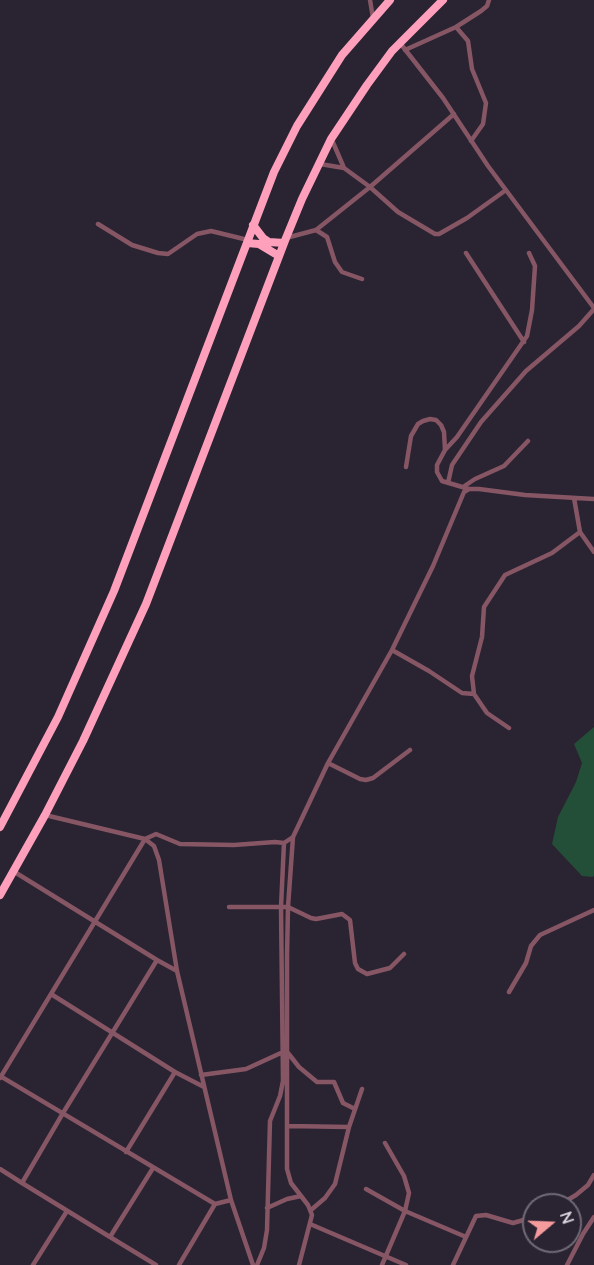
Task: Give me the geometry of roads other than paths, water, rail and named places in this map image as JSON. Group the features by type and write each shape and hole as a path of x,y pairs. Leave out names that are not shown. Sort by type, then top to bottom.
{"highway":[{"path":"0,826 58,717 114,591 274,172 297,126 342,55 390,0"},
{"path":"0,895 45,816 103,700 146,604 279,256 331,139 367,85 443,0"},
{"path":"254,225 268,242 285,241"},
{"path":"247,241 259,244 279,256"}],"street":[{"path":"370,0 373,18"},
{"path":"448,483 452,465 481,422 526,371 579,326 594,308 402,46 456,27 481,11 487,6 489,0"},
{"path":"456,27 468,41 472,69 486,102 483,124 471,141"},
{"path":"285,241 316,230 370,187 454,114"},
{"path":"331,139 344,168"},
{"path":"319,164 344,168 398,212 435,234 468,218 506,190"},
{"path":"98,224 132,245 158,253 168,254 197,234 211,231 247,241"},
{"path":"316,230 327,237 335,262 342,272 362,279"},
{"path":"466,253 524,342"},
{"path":"529,254 535,266 529,331 524,342 457,437 445,450 436,472 442,481 469,489 574,498 594,497"},
{"path":"406,467 411,436 418,424 423,421 436,420 441,425 444,432 445,450"},
{"path":"463,487 504,466 528,441"},
{"path":"255,1265 264,1248 270,1121 282,1088 292,837 328,763 392,650 433,566 460,497 469,489"},
{"path":"574,498 580,531 594,552"},
{"path":"509,728 487,713 474,694 472,676 482,638 484,607 499,582 513,571 552,553 580,531"},
{"path":"392,650 429,670 462,693 474,694"},
{"path":"328,763 366,780 373,778 410,750"},
{"path":"45,816 145,839 154,846 159,860 177,971 231,1200 255,1265"},
{"path":"231,1200 215,1204 0,1076 145,839 156,834 180,844 234,845 284,843 292,837"},
{"path":"284,843 280,907 288,1126 287,1170 291,1183 311,1210 310,1224 299,1265"},
{"path":"14,871 177,971"},
{"path":"509,992 526,963 531,946 540,935 593,910 594,903"},
{"path":"229,907 288,907 311,918 337,914 348,916 355,963 362,972 374,973 390,968 404,954"},
{"path":"22,1183 158,960"},
{"path":"51,994 204,1087"},
{"path":"201,1075 246,1069 285,1052"},
{"path":"285,1052 317,1082 334,1082 343,1103 355,1108"},
{"path":"126,1152 176,1071"},
{"path":"311,1210 325,1198 335,1184 362,1089"},
{"path":"288,1126 350,1127"},
{"path":"382,1265 405,1211 409,1193 385,1143"},
{"path":"110,1237 153,1168"},
{"path":"0,1169 156,1265"},
{"path":"578,1193 588,1185 594,1175"},
{"path":"366,1189 405,1211 466,1237"},
{"path":"267,1208 300,1196"},
{"path":"179,1265 215,1204"},
{"path":"33,1265 67,1210"},
{"path":"453,1265 474,1220 481,1214 513,1223 522,1220"},
{"path":"567,1265 594,1217"},
{"path":"310,1224 406,1265"}]}
